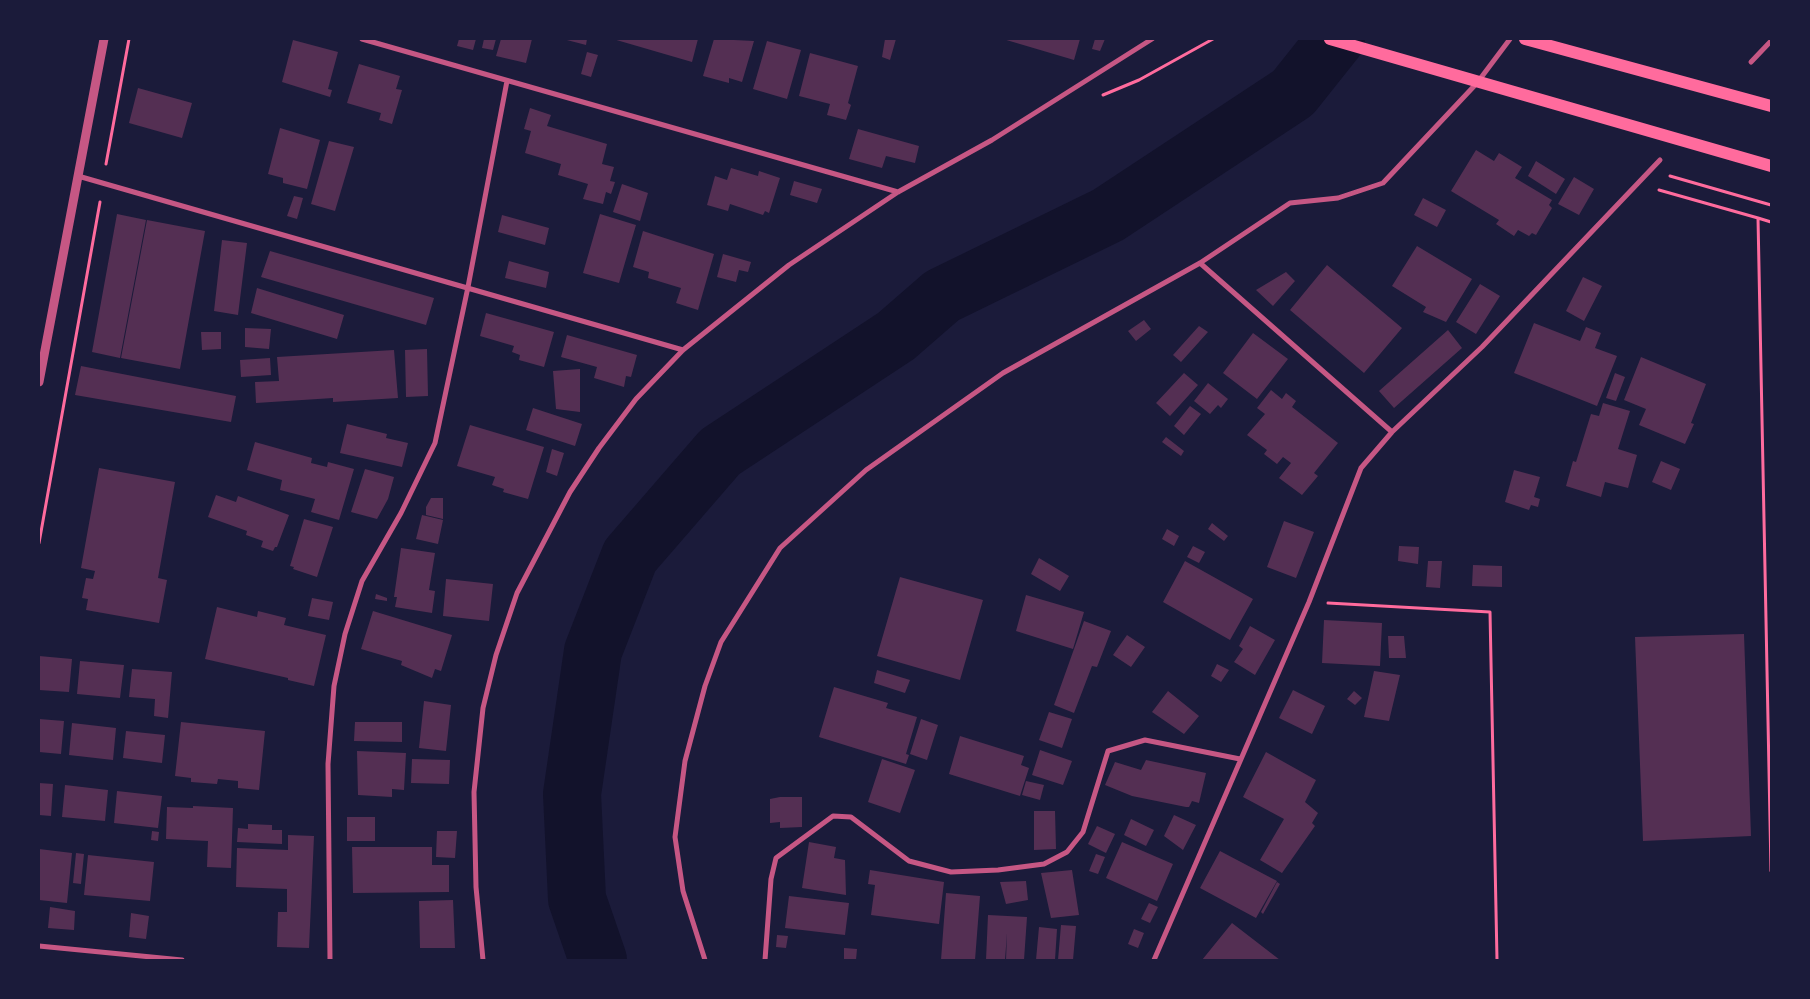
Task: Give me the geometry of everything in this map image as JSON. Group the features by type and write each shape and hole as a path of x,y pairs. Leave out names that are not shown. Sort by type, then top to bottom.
{"main road":[{"path":"1330,39 1771,166"},
{"path":"1525,39 1771,106"}],"street":[{"path":"39,382 104,39"},
{"path":"362,39 898,192"},
{"path":"483,960 476,887 474,792 483,708 496,655 517,593 537,550 598,448 636,398 683,350 789,265 898,192 992,140 1152,39"},
{"path":"705,960 683,891 675,837 685,760 705,686 721,642 744,601 780,548 866,470 1003,373 1200,263 1290,203 1338,198 1383,183 1510,39"},
{"path":"1750,62 1771,41"},
{"path":"330,960 328,764 334,686 345,634 362,581 401,513 435,443 468,287 508,81"},
{"path":"1154,960 1310,602 1360,468 1392,432 1482,347 1660,160"},
{"path":"77,176 683,350"},
{"path":"1200,263 1392,432"},
{"path":"765,960 771,878 776,858 833,816 851,817 909,861 951,872 998,870 1044,864 1066,852 1083,832 1108,751 1145,740 1240,759"},
{"path":"39,946 182,960"}],"path":[{"path":"39,543 129,39"},
{"path":"1100,96 1139,80 1213,39"},
{"path":"1666,174 1771,205"},
{"path":"1637,183 1771,222"},
{"path":"1758,218 1771,871"},
{"path":"1310,602 1490,612 1497,960"}],"building":[{"path":"459,39 476,39 473,50 457,46"},
{"path":"484,39 496,39 493,50 482,48"},
{"path":"501,39 532,39 526,63 496,56"},
{"path":"563,39 587,39 586,45"},
{"path":"613,39 698,39 692,62"},
{"path":"714,39 754,41 742,82 729,78 729,83 703,76"},
{"path":"885,39 896,39 890,60 882,57"},
{"path":"1003,39 1080,39 1074,60"},
{"path":"1095,39 1105,39 1100,51 1092,49"},
{"path":"293,40 338,52 328,89 332,90 330,97 282,82"},
{"path":"767,41 801,50 787,99 753,89"},
{"path":"587,52 598,55 591,77 581,74"},
{"path":"810,53 858,66 848,103 851,105 846,120 827,115 830,104 799,96"},
{"path":"359,64 400,76 396,89 402,90 392,124 379,120 381,113 347,103"},
{"path":"138,88 192,103 182,138 129,123"},
{"path":"530,108 551,115 547,126 607,144 602,164 614,167 610,181 615,182 611,194 606,192 603,204 583,199 588,184 558,175 561,164 525,153 531,131 524,129"},
{"path":"280,128 320,140 307,189 283,183 283,178 268,174"},
{"path":"858,129 919,146 915,163 886,156 882,168 849,159"},
{"path":"329,141 354,147 335,211 311,204"},
{"path":"1476,150 1494,161 1499,153 1522,167 1515,178 1552,200 1549,205 1552,208 1536,235 1532,233 1529,236 1518,230 1514,236 1496,224 1499,220 1451,191"},
{"path":"1536,161 1565,179 1556,194 1528,176"},
{"path":"731,168 758,176 759,171 780,178 769,213 765,211 763,215 730,204 728,211 707,205 715,176 727,180"},
{"path":"1574,177 1594,189 1579,215 1558,204"},
{"path":"794,181 822,189 817,203 790,195"},
{"path":"622,184 648,193 640,221 613,212"},
{"path":"294,196 303,198 297,219 287,216"},
{"path":"1423,198 1446,210 1437,227 1414,215"},
{"path":"117,214 146,220 120,358 92,352"},
{"path":"600,214 636,225 619,283 583,273"},
{"path":"502,215 549,228 545,245 498,232"},
{"path":"147,220 205,231 180,369 121,358"},
{"path":"643,231 714,254 698,310 676,303 681,288 648,278 649,272 633,267"},
{"path":"222,240 247,243 238,315 214,311"},
{"path":"1417,246 1472,279 1446,322 1423,312 1426,307 1392,286"},
{"path":"270,251 434,298 426,325 261,277"},
{"path":"723,254 751,262 748,272 739,270 736,282 717,277"},
{"path":"509,261 549,272 546,288 505,278"},
{"path":"1327,265 1402,328 1364,373 1290,310"},
{"path":"1286,272 1295,281 1273,306 1256,290"},
{"path":"1583,277 1602,286 1584,321 1566,311"},
{"path":"1480,284 1500,296 1476,334 1456,322"},
{"path":"257,288 344,315 337,339 251,313"},
{"path":"486,313 554,332 544,367 519,360 520,355 512,352 514,346 480,336"},
{"path":"1144,320 1151,329 1136,341 1128,331"},
{"path":"1534,323 1580,341 1586,327 1601,333 1595,348 1617,356 1597,406 1514,373"},
{"path":"1199,326 1208,332 1181,362 1173,355"},
{"path":"245,328 271,329 269,349 245,347"},
{"path":"1448,330 1462,348 1394,408 1379,391"},
{"path":"201,332 221,332 221,349 202,350"},
{"path":"1253,333 1288,359 1257,399 1223,373"},
{"path":"567,335 637,355 631,377 626,376 624,387 594,378 597,367 561,357"},
{"path":"427,349 428,396 406,397 405,350"},
{"path":"394,350 398,398 333,402 333,398 256,403 255,382 279,381 277,357"},
{"path":"1641,357 1706,384 1691,423 1694,424 1685,444 1639,425 1646,409 1624,400"},
{"path":"270,358 271,375 241,377 240,360"},
{"path":"81,366 236,396 231,422 75,395"},
{"path":"580,369 580,412 556,409 553,371"},
{"path":"1184,373 1198,385 1170,416 1156,403"},
{"path":"1615,373 1625,377 1616,401 1606,398"},
{"path":"1208,383 1228,399 1221,408 1218,405 1210,414 1194,401"},
{"path":"1271,390 1282,399 1286,393 1296,401 1292,407 1338,443 1314,473 1318,476 1302,495 1279,478 1291,463 1283,457 1277,464 1264,454 1267,450 1247,435 1265,414 1257,408"},
{"path":"1603,403 1630,411 1618,449 1637,455 1628,488 1605,482 1601,497 1566,486 1573,461 1576,462 1591,414 1599,416"},
{"path":"1190,406 1201,414 1184,435 1174,426"},
{"path":"533,408 582,424 575,446 526,430"},
{"path":"347,424 387,434 386,438 408,443 402,467 340,453"},
{"path":"470,425 544,447 528,499 503,492 504,489 492,485 495,477 457,466"},
{"path":"1166,437 1184,451 1181,456 1162,442"},
{"path":"255,442 312,458 311,463 327,467 328,462 354,469 339,520 311,512 315,499 280,490 282,480 247,470"},
{"path":"552,449 564,453 557,476 546,472"},
{"path":"1661,461 1680,469 1671,490 1652,482"},
{"path":"99,468 175,482 158,578 167,580 159,623 86,610 88,599 82,598 86,578 93,579 95,571 81,568"},
{"path":"365,469 394,477 388,499 377,519 351,512"},
{"path":"1514,470 1540,477 1534,497 1540,499 1538,507 1531,505 1529,510 1505,502"},
{"path":"216,495 236,502 238,496 289,515 277,547 273,551 261,547 263,541 246,535 247,531 208,517"},
{"path":"431,498 443,498 443,519 426,515 426,507"},
{"path":"422,515 443,520 438,544 416,539"},
{"path":"304,519 333,527 317,577 293,569 294,567 290,566"},
{"path":"1284,521 1314,532 1296,578 1267,567"},
{"path":"1212,523 1228,536 1224,541 1208,529"},
{"path":"1167,529 1179,536 1174,546 1162,539"},
{"path":"1193,546 1205,552 1199,563 1187,557"},
{"path":"1399,546 1419,547 1418,564 1398,561"},
{"path":"401,548 435,553 429,590 435,591 432,613 395,607 397,597 394,597"},
{"path":"1039,558 1069,576 1060,591 1031,574"},
{"path":"1185,561 1253,599 1230,640 1163,602"},
{"path":"1428,561 1442,561 1440,588 1426,587"},
{"path":"1473,565 1502,566 1502,587 1472,586"},
{"path":"900,577 983,600 960,680 877,656"},
{"path":"446,579 493,584 489,621 443,616"},
{"path":"376,594 387,598 387,601 375,599"},
{"path":"1026,595 1084,612 1073,649 1016,631"},
{"path":"312,598 333,602 329,620 308,616"},
{"path":"217,607 257,617 258,611 286,618 284,625 326,635 314,686 288,680 288,678 205,659"},
{"path":"373,611 452,635 441,671 435,669 432,678 401,665 402,661 361,649"},
{"path":"1324,620 1382,623 1380,666 1322,663"},
{"path":"1084,621 1111,631 1097,667 1092,666 1074,713 1054,705"},
{"path":"1250,626 1275,640 1255,675 1234,662 1243,649 1239,646"},
{"path":"1744,634 1751,836 1643,841 1635,637"},
{"path":"1127,635 1145,647 1131,667 1113,655"},
{"path":"1388,636 1404,636 1406,658 1389,658"},
{"path":"39,656 72,659 69,692 39,690"},
{"path":"80,661 124,665 120,698 77,694"},
{"path":"1217,664 1229,670 1221,682 1211,676"},
{"path":"132,669 172,672 168,718 154,716 155,699 129,697"},
{"path":"877,670 910,680 905,693 874,683"},
{"path":"1374,671 1400,675 1389,721 1364,717"},
{"path":"834,687 888,703 886,708 917,717 906,754 909,755 906,764 819,737"},
{"path":"1293,690 1325,706 1312,734 1279,718"},
{"path":"1168,691 1199,716 1184,734 1152,712"},
{"path":"1354,691 1362,698 1355,705 1347,699"},
{"path":"424,701 451,705 446,751 419,748"},
{"path":"1049,712 1072,719 1062,748 1039,740"},
{"path":"39,719 64,721 61,754 39,752"},
{"path":"921,719 938,725 927,760 910,754"},
{"path":"181,722 265,731 259,790 238,788 238,781 218,779 217,784 191,782 191,778 175,776"},
{"path":"355,722 402,722 402,742 354,741"},
{"path":"72,723 116,728 113,760 69,755"},
{"path":"126,731 165,735 162,763 123,758"},
{"path":"960,736 1024,756 1021,765 1029,768 1020,796 949,774"},
{"path":"1040,750 1072,761 1063,785 1032,775"},
{"path":"357,751 406,753 404,790 392,789 392,797 358,795"},
{"path":"1266,752 1316,780 1305,802 1318,813 1312,823 1315,826 1282,873 1260,860 1284,819 1243,797"},
{"path":"412,759 450,760 449,784 411,783"},
{"path":"882,759 915,770 900,813 868,802"},
{"path":"1146,760 1206,773 1199,803 1192,801 1189,807 1186,807 1132,796 1105,785 1115,762 1141,770"},
{"path":"1026,781 1044,785 1040,800 1022,795"},
{"path":"39,783 53,784 51,816 39,815"},
{"path":"65,785 108,790 105,821 62,817"},
{"path":"117,791 162,796 158,828 114,823"},
{"path":"802,797 802,827 780,828 780,822 770,823 770,799"},
{"path":"193,806 233,808 231,868 207,867 208,841 166,839 167,807 193,808"},
{"path":"1034,811 1055,811 1056,849 1034,850"},
{"path":"1174,815 1196,825 1183,850 1164,836"},
{"path":"347,817 375,817 375,841 347,841"},
{"path":"1131,819 1154,830 1146,846 1124,835"},
{"path":"248,824 272,825 272,830 282,830 282,844 237,842 238,828 248,829"},
{"path":"1097,826 1115,834 1106,853 1088,844"},
{"path":"152,831 159,832 158,841 151,840"},
{"path":"437,831 457,831 455,858 436,857"},
{"path":"288,835 314,836 309,948 277,947 278,912 287,912 287,889 236,887 237,848 288,850"},
{"path":"809,842 836,847 834,858 845,860 846,895 802,888"},
{"path":"1122,842 1173,864 1157,901 1106,878"},
{"path":"352,847 432,847 432,865 449,865 449,892 353,893"},
{"path":"39,849 72,853 67,903 39,900"},
{"path":"1220,851 1277,881 1256,918 1200,888"},
{"path":"76,853 84,854 81,884 73,883"},
{"path":"1096,854 1105,857 1098,874 1089,871"},
{"path":"88,855 154,862 150,901 84,895"},
{"path":"870,870 944,882 939,924 871,915 875,885 868,884"},
{"path":"1072,870 1079,915 1051,918 1041,873"},
{"path":"1026,881 1028,900 1006,904 1000,882"},
{"path":"1277,882 1280,884 1263,914 1261,912"},
{"path":"946,893 980,896 975,960 941,960"},
{"path":"789,896 849,903 845,935 785,928"},
{"path":"453,900 455,948 420,948 419,901"},
{"path":"1149,903 1158,907 1150,923 1141,919"},
{"path":"50,907 75,911 74,930 48,928"},
{"path":"131,913 149,916 146,939 129,937"},
{"path":"988,915 1027,917 1024,960 1006,960 1007,933 1005,960 986,960"},
{"path":"1232,923 1280,960 1202,960"},
{"path":"1061,925 1076,926 1073,960 1058,960"},
{"path":"1039,927 1057,929 1055,960 1036,960"},
{"path":"1134,929 1144,933 1138,948 1128,944"},
{"path":"777,935 788,936 786,948 776,947"},
{"path":"844,948 857,949 856,960 844,959"}],"waterway":[{"path":"598,960 577,899 572,794 593,651 630,556 720,452 896,336 942,296 1108,215 1293,93 1336,39"}]}
